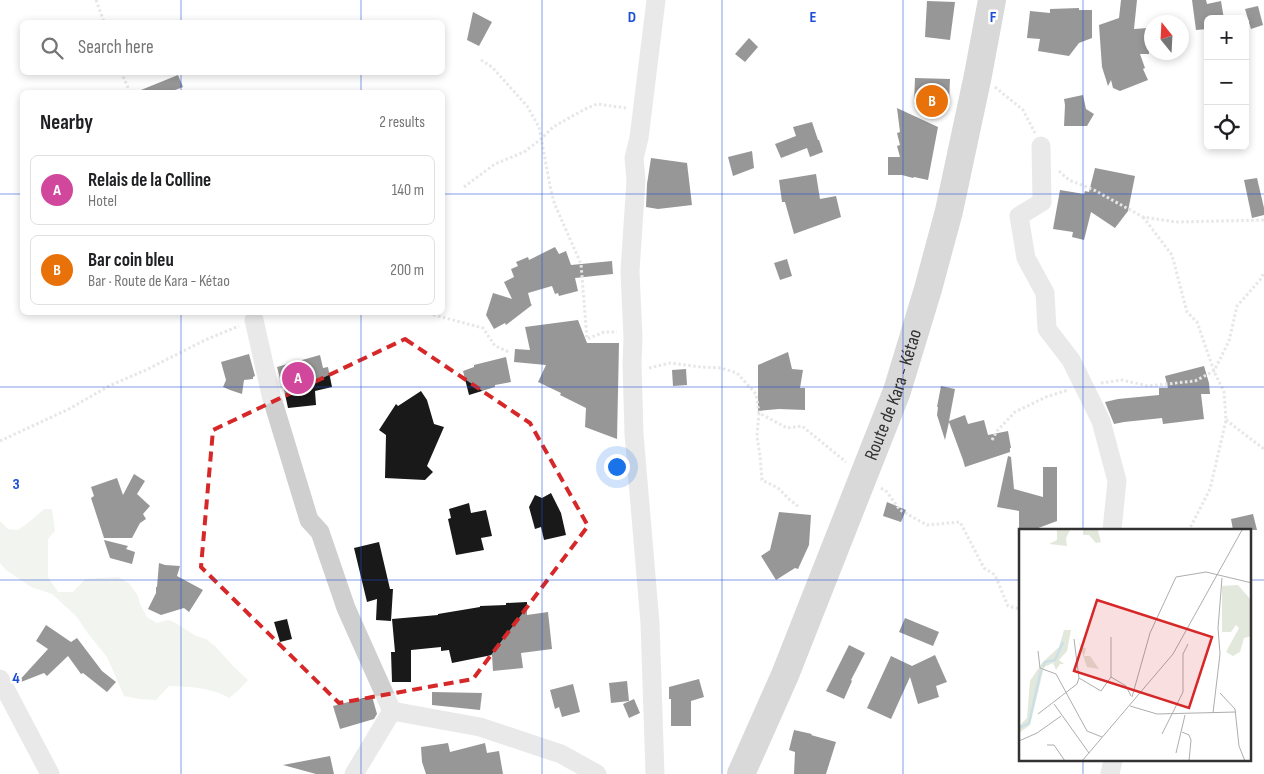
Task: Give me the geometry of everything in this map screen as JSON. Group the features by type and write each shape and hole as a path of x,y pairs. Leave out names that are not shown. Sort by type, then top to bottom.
{"main road":[{"name":"Route de Kara - Kétao","path":"741,774 785,675 897,391 928,289 951,203 992,0"}],"street":[{"path":"655,774 650,623 634,434 630,271 636,180 634,158 639,138 656,0"},
{"path":"1041,146 1042,202 1019,216 1026,258 1045,293 1047,329 1071,360 1101,421 1117,480 1112,529"},
{"path":"254,320 271,394 309,520 320,532 346,608 392,711"},
{"path":"0,680 50,774"},
{"path":"354,774 392,711"},
{"path":"392,711 480,727 560,754 597,774"}],"path":[{"path":"96,0 103,20"},
{"path":"481,60 492,67 527,106 539,127 555,205 581,264 587,339 604,332 622,331 633,338"},
{"path":"123,75 129,90"},
{"path":"978,75 1004,93 1023,110 1041,146 1053,161 1057,170 1069,180 1094,190 1143,217 1176,222 1264,220"},
{"path":"464,187 495,164 524,152 541,139 552,127 585,109 597,104 642,111"},
{"path":"1143,217 1172,255 1187,312 1196,322 1224,392 1226,420 1210,489 1189,529"},
{"path":"992,440 997,431 1014,412 1046,397 1084,385 1122,380 1148,386 1195,381 1214,371 1229,341 1237,306 1264,273"},
{"path":"434,315 483,328 495,346 509,352"},
{"path":"0,441 69,409 109,386 146,370 205,340 254,320"},
{"path":"632,363 649,368 670,363 721,368 737,374 756,394 759,413 757,436 762,480 778,488 800,508"},
{"path":"759,413 788,428 802,426 863,476 887,492 900,510 927,525 960,522 984,568 995,575 1008,606 1019,609"},
{"path":"1226,420 1264,449"}],"highlighted area":[{"path":"405,339 530,423 588,526 473,679 339,703 201,567 213,430"}],"shaded area":[{"path":"44,509 52,509 55,531 48,539 48,577 58,592 73,592 85,579 118,577 129,583 138,596 147,617 157,623 168,620 174,622 196,636 206,639 248,680 229,698 208,690 169,686 156,700 124,696 107,657 76,616 52,594 31,587 6,570 0,563 0,521 8,529 18,530"}],"building":[{"path":"1121,0 1137,0 1134,29 1144,28 1144,54 1140,54 1145,68 1143,69 1148,80 1120,91 1113,88 1111,80 1108,86 1102,67 1099,25 1119,18"},
{"path":"1192,0 1206,0 1207,4 1221,1 1223,15 1204,15 1204,29 1196,30"},
{"path":"927,1 955,2 950,40 925,37"},
{"path":"1258,6 1263,25 1251,29 1249,15 1247,15 1245,9"},
{"path":"1079,8 1079,10 1092,10 1092,38 1079,43 1069,56 1038,51 1040,39 1027,38 1030,11 1050,13 1050,9"},
{"path":"473,12 492,22 479,46 467,40"},
{"path":"749,38 758,47 745,62 735,54"},
{"path":"178,75 183,87 175,90 141,90"},
{"path":"915,78 950,79 949,104 914,104"},
{"path":"1083,95 1086,109 1094,114 1087,126 1064,126 1064,99"},
{"path":"897,108 938,127 928,180 902,175 888,175 888,157 900,157 897,146 900,145 897,133 900,132"},
{"path":"812,122 823,152 810,157 807,148 781,158 775,144 796,136 793,127"},
{"path":"752,151 754,168 733,176 728,157"},
{"path":"651,158 687,163 692,205 658,209 646,207"},
{"path":"1095,168 1135,176 1128,211 1115,228 1091,212 1084,240 1072,237 1073,232 1053,229 1060,190 1084,194 1085,191 1089,192"},
{"path":"816,174 820,199 836,196 841,217 794,234 785,202 782,202 779,180"},
{"path":"1257,178 1264,215 1252,218 1244,180"},
{"path":"555,247 559,254 566,251 571,265 612,261 613,274 575,278 578,291 559,296 558,293 555,294 552,286 528,293 532,305 506,325 505,323 494,329 486,315 493,293 512,299 504,282 514,277 511,269 518,266 516,262 528,257 529,260"},
{"path":"787,259 792,276 780,280 774,263"},
{"path":"578,320 587,343 619,343 617,439 585,427 586,408 538,382 546,365 514,362 515,349 530,350 525,327"},
{"path":"788,352 792,369 803,370 800,388 805,388 805,410 779,409 758,411 758,365"},
{"path":"249,354 255,376 253,379 244,380 242,394 223,387 226,380 221,362"},
{"path":"320,355 323,368 328,367 332,387 315,391 316,405 288,408 277,367"},
{"path":"506,357 511,382 495,385 495,387 469,395 463,371 474,367 474,365"},
{"path":"1204,366 1210,394 1201,394 1204,419 1163,424 1162,418 1114,424 1105,402 1159,395 1159,388 1168,388 1165,376"},
{"path":"686,369 687,385 673,386 672,370"},
{"path":"941,386 955,389 949,421 965,415 968,424 984,420 988,435 1008,431 1010,452 965,467 949,422 945,440 937,415"},
{"path":"421,391 427,400 434,424 444,427 427,466 433,472 425,480 385,478 386,435 379,430 396,404 398,406"},
{"path":"1008,456 1011,457 1014,489 1043,497 1043,467 1057,467 1057,521 1036,529 1019,529 1019,511 997,507"},
{"path":"134,474 145,481 137,494 150,506 143,514 146,519 140,523 132,538 104,538 91,498 94,496 91,487 117,478 123,495"},
{"path":"551,493 561,513 566,535 544,540 541,527 535,529 529,507 535,495 542,498"},
{"path":"887,502 906,510 901,522 883,516"},
{"path":"469,503 471,513 486,510 492,536 481,538 484,550 456,555 448,519 451,518 449,509"},
{"path":"779,512 811,515 809,545 798,569 795,568 776,580 761,556 770,550"},
{"path":"1253,514 1257,530 1233,529 1231,519"},
{"path":"104,540 128,546 126,549 135,552 132,564 110,558"},
{"path":"379,542 390,589 393,589 391,621 376,620 377,599 367,602 354,548"},
{"path":"159,563 180,566 177,576 203,590 189,612 184,608 161,615 148,609 156,593"},
{"path":"527,602 527,615 548,612 552,649 521,653 523,668 493,671 492,655 452,663 449,650 441,651 441,647 411,650 411,682 392,682 391,652 395,652 392,619 438,615 480,606"},
{"path":"905,618 939,632 933,646 899,632"},
{"path":"287,619 292,639 280,642 274,622"},
{"path":"46,625 71,642 77,638 102,671 116,682 107,692 83,673 81,674 68,656 47,676 44,673 16,684 48,649 36,641"},
{"path":"849,645 865,653 851,680 844,699 826,691"},
{"path":"935,655 947,682 936,686 939,697 918,704 910,677 891,719 867,708 891,656 912,666"},
{"path":"699,679 704,697 691,701 691,726 671,726 669,687"},
{"path":"627,681 629,701 611,703 609,683"},
{"path":"573,684 580,712 562,717 559,707 555,709 550,690"},
{"path":"432,692 482,693 480,710 432,705"},
{"path":"372,696 377,714 374,719 340,729 333,706"},
{"path":"634,699 640,713 629,718 623,704"},
{"path":"794,730 836,742 826,774 794,774 795,752 789,750"},
{"path":"448,743 450,752 485,743 487,753 499,751 503,774 426,774 422,762 421,747"},
{"path":"330,756 334,774 316,774 283,765"}],"place":[{"name":"Bar coin bleu","path":"932,101"},
{"name":"Relais de la Colline","path":"298,378"}]}
